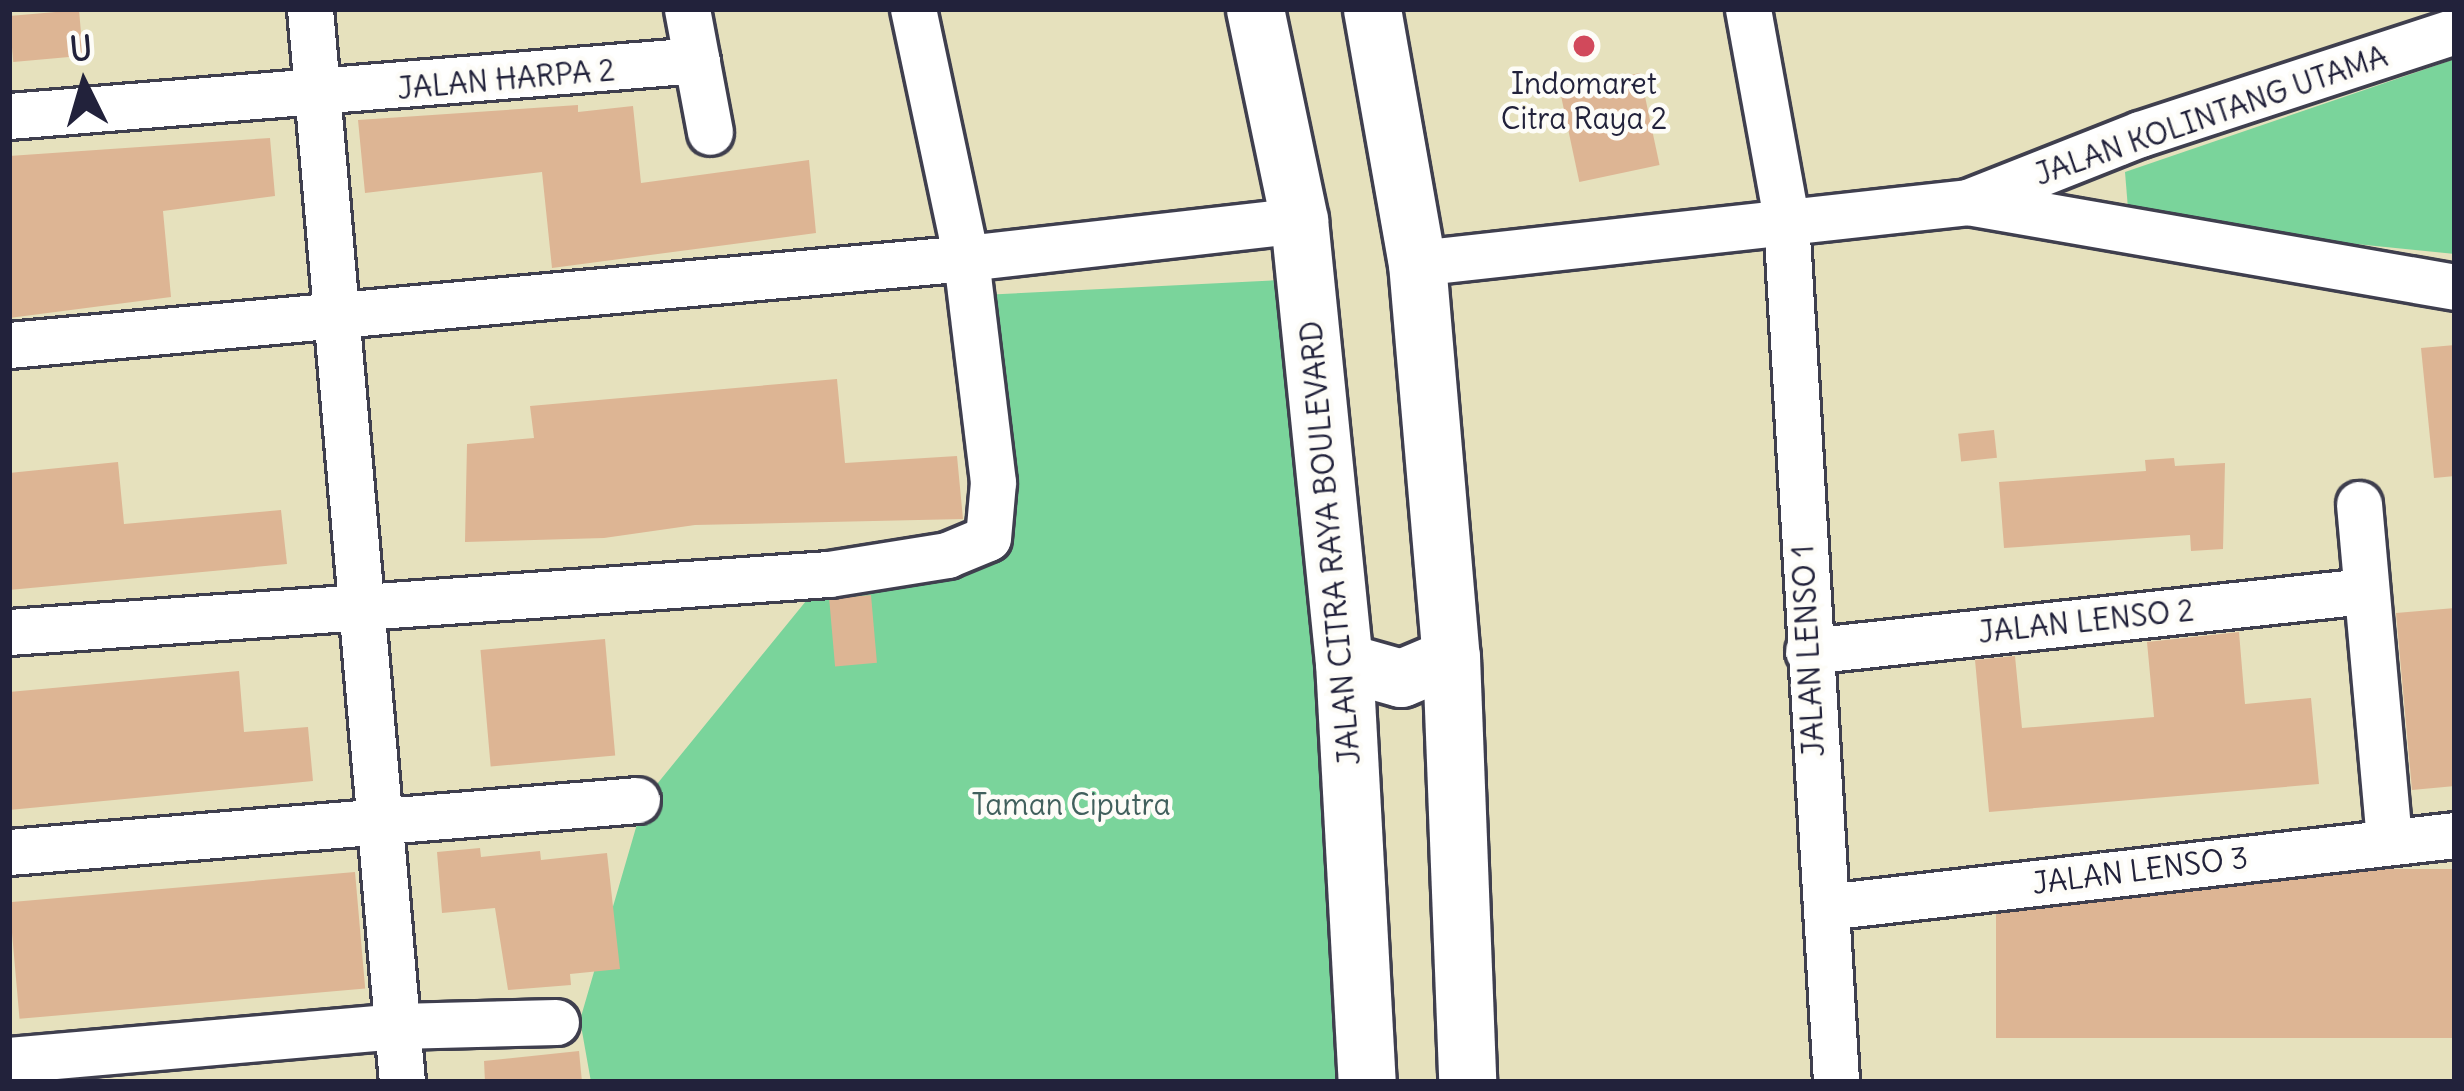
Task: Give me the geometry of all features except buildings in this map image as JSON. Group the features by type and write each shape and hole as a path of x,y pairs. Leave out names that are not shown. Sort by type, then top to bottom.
{"main road":[{"name":"JALAN CITRA RAYA BOULEVARD","path":"1255,9 1299,220 1344,662 1366,1082"},
{"path":"1372,9 1418,263 1450,657 1467,1082"},
{"path":"1344,662 1401,678 1450,657"}],"street":[{"path":"310,9 402,1082"},
{"path":"687,9 710,132"},
{"path":"9,632 829,574 947,555 988,538 993,482 966,258 913,9"},
{"name":"JALAN LENSO 1","path":"1748,9 1786,219 1836,1082"},
{"name":"JALAN KOLINTANG UTAMA","path":"1968,202 2140,134 2455,31"},
{"name":"JALAN HARPA 2","path":"9,116 315,97 697,60"},
{"name":"JALAN KOLINTANG UTAMA","path":"1418,263 1968,202 2455,286"},
{"path":"9,345 966,258 1299,220"},
{"path":"2359,504 2389,841"},
{"name":"JALAN LENSO 2","path":"1808,651 2365,591"},
{"path":"9,852 380,816 637,800"},
{"name":"JALAN LENSO 3","path":"1826,907 2455,835"},
{"path":"9,1060 397,1026 556,1022"}],"green space":[{"path":"2455,59 2455,254 2129,221 2125,172"},
{"name":"Taman Ciputra","path":"1320,278 1363,1082 591,1082 580,1020 644,800 828,574 998,515 982,295"}],"place":[{"name":"Indomaret Citra Raya 2","path":"1584,46"}]}
